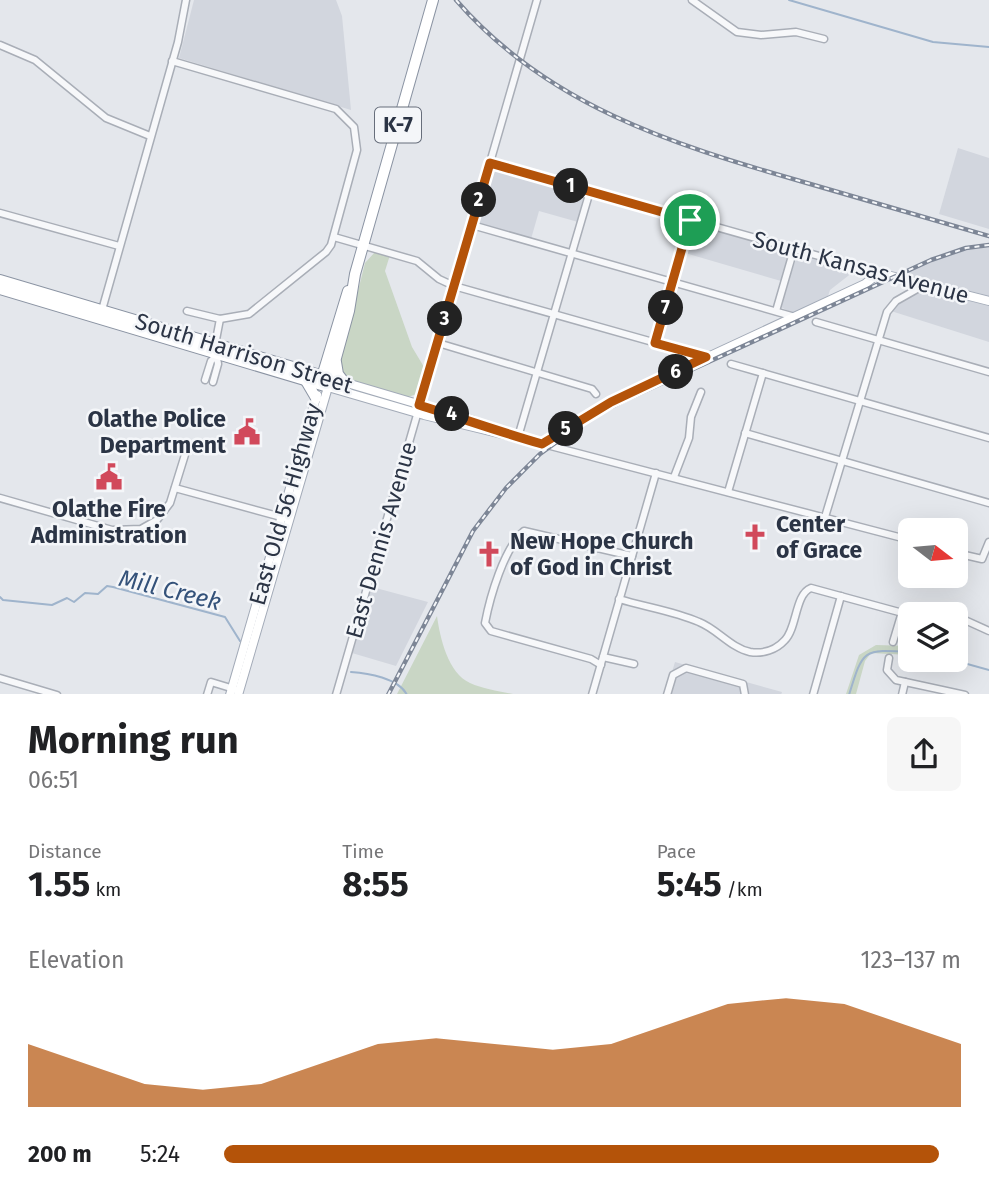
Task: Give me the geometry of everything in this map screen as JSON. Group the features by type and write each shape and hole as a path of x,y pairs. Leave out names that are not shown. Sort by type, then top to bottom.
{"highway":[{"name":"K-7","path":"363,245 432,3"},
{"name":"East Old 56 Highway","path":"325,381 340,309 355,274 363,245"},
{"name":"South Harrison Street","path":"0,280 102,310 216,350"},
{"name":"South Harrison Street","path":"0,289 325,381"},
{"path":"319,402 305,376 331,358 344,387"}],"main road":[{"name":"South Kansas Avenue","path":"879,273 989,301"},
{"path":"542,444 611,402 865,284 879,273"},
{"name":"South Harrison Street","path":"325,381 542,444"},
{"name":"East Old 56 Highway","path":"235,692 325,381"},
{"path":"319,402 344,387"}],"street":[{"path":"102,310 172,61 186,0"},
{"name":"East Dennis Avenue","path":"336,694 537,0"},
{"path":"692,0 737,32 761,35 796,32 824,39"},
{"path":"0,45 35,60 106,118 150,136"},
{"path":"172,61 335,109 349,120 356,135 357,150 334,237 326,252 256,310 220,319 187,312"},
{"name":"South Kansas Avenue","path":"490,163 879,273"},
{"path":"519,438 590,191"},
{"path":"0,213 119,246"},
{"path":"655,343 690,220"},
{"path":"472,225 795,317"},
{"path":"334,237 417,261 439,279 454,286 706,357"},
{"path":"776,311 794,249"},
{"path":"825,517 891,305 926,284"},
{"path":"209,381 218,364 216,350 220,319"},
{"path":"816,322 989,372"},
{"path":"438,343 592,389 596,394"},
{"path":"732,364 989,438"},
{"path":"728,492 763,373"},
{"path":"674,477 689,438 691,416 701,392"},
{"path":"744,433 989,503"},
{"name":"South Harrison Street","path":"542,444 898,537"},
{"path":"0,498 112,530 145,528 157,520 170,503 188,445"},
{"path":"593,694 656,473"},
{"path":"176,488 285,518"},
{"path":"632,556 529,530 521,533 499,575 487,615 488,629 591,659 634,664"},
{"path":"968,556 982,559 989,542"},
{"path":"619,599 691,619 741,649 761,652 779,646 790,634 806,590 811,588 898,611"},
{"path":"813,694 841,596"},
{"path":"968,621 989,631"},
{"path":"893,642 898,625"},
{"path":"889,658 889,674 905,682 960,694"},
{"path":"667,694 673,675 686,668 743,684 745,694"},
{"path":"0,678 54,694"},
{"path":"207,694 211,682 235,692"},
{"path":"902,694 905,682"}],"shaded area":[{"path":"194,0 336,0 342,16 351,110 179,58"},
{"path":"958,148 989,158 989,229 939,214"},
{"path":"495,168 584,193 578,222 539,211 531,239 480,224 477,220 491,172"},
{"path":"695,225 786,251 788,257 781,281 685,253"},
{"path":"989,247 989,296 903,274 955,252"},
{"path":"798,254 853,272 830,290 827,299 794,314 779,306"},
{"path":"928,289 989,306 989,342 891,311 900,302"},
{"path":"372,587 428,602 396,666 352,653"},
{"path":"675,662 782,692 781,694 665,694"}],"green space":[{"path":"375,252 390,255 385,271 412,347 427,372 417,394 405,398 346,382 339,367 365,263"},
{"path":"437,616 446,654 462,678 480,687 513,694 397,694"},
{"path":"876,645 898,646 898,654 871,653 865,661 856,694 846,694 859,655"}],"waterway":[{"path":"789,0 933,42 989,47"},
{"name":"Mill Creek","path":"0,597 3,600 52,605 67,598 74,602 85,593 98,594 107,586 113,587 225,617 240,641"},
{"name":"Mill Creek","path":"849,694 858,668 867,655 874,652 898,652"},
{"name":"Mill Creek","path":"968,664 989,670"},
{"name":"Mill Creek","path":"351,672 374,675 390,681 406,694"}],"railway":[{"path":"456,0 492,36 530,67 571,94 614,116 705,152 989,236"},
{"path":"389,694 473,531 506,488 540,454 587,420 621,402 931,260 966,248 989,245"}],"place":[{"name":"Olathe Police Department","path":"247,432"},
{"name":"Olathe Fire Administration","path":"109,477"},
{"name":"Center of Grace","path":"755,537"},
{"name":"New Hope Church of God in Christ","path":"489,554"}],"route":[{"path":"490,163 690,220 655,343 706,357 611,402 542,444 419,405 490,163"}]}
